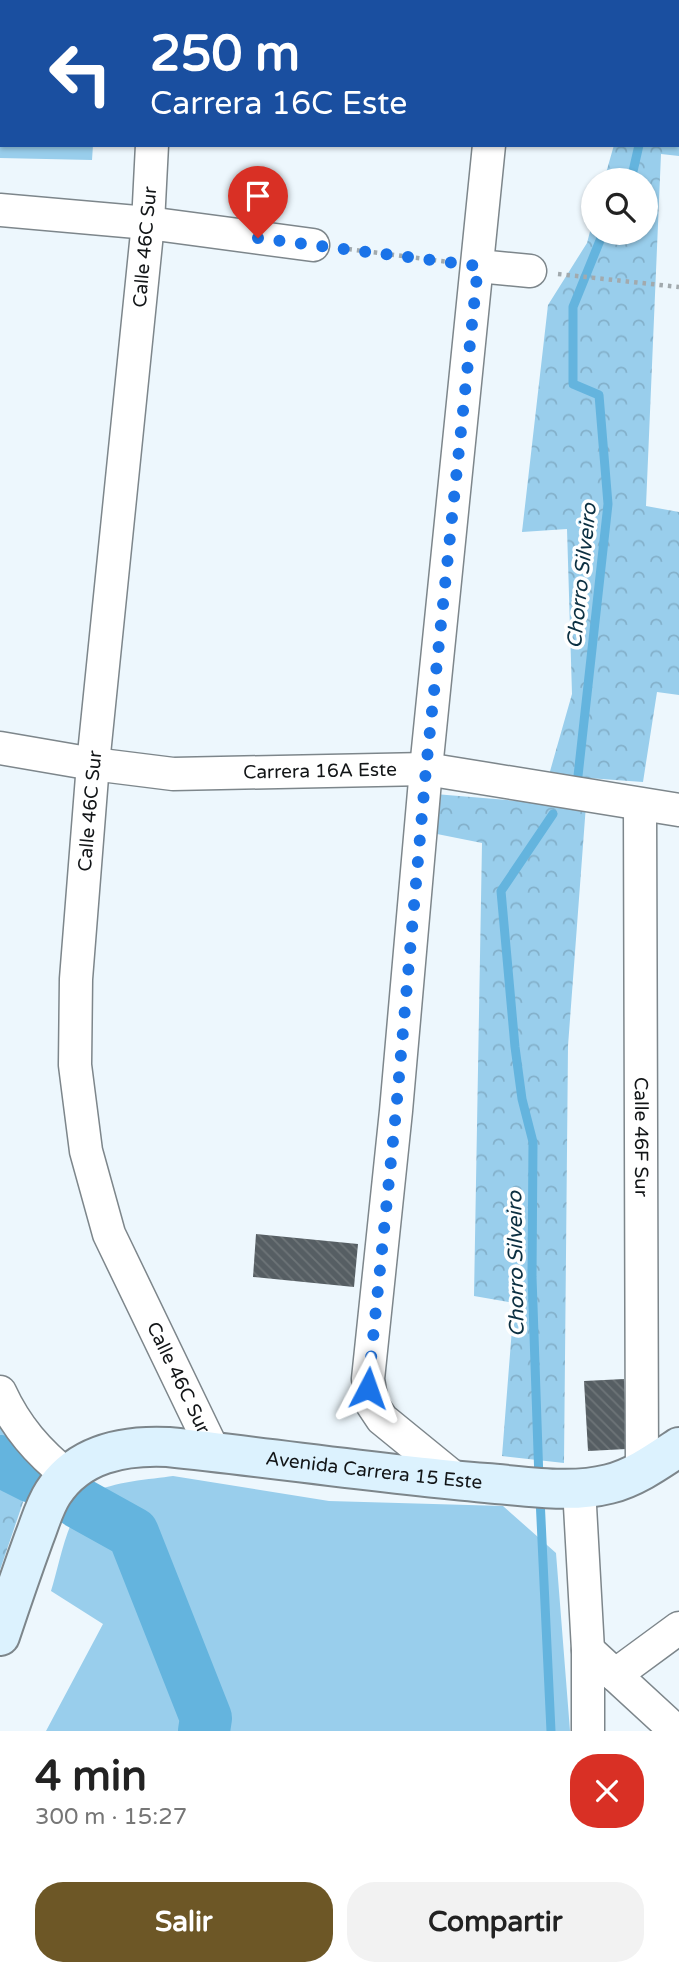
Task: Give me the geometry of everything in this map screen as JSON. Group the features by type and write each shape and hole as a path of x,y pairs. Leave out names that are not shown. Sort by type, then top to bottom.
{"main road":[{"name":"Avenida Carrera 15 Este","path":"0,1636 46,1506 54,1492 68,1476 91,1459 115,1449 140,1446 214,1452 458,1481 569,1488 608,1484 642,1470 679,1447"}],"street":[{"name":"Calle 46C Sur","path":"152,147 148,223 93,764 74,1022 75,1065 86,1151 109,1234 214,1452"},
{"path":"458,1481 382,1419 372,1404 368,1379 489,147"},
{"path":"0,210 148,223 313,245"},
{"path":"478,266 530,271"},
{"name":"Carrera 16A Este","path":"0,748 173,774 426,769 679,810"},
{"name":"Calle 46F Sur","path":"640,805 642,1470"},
{"path":"0,1392 18,1425 33,1445 68,1476"},
{"path":"569,1488 588,1650 588,1731"},
{"path":"615,1675 679,1628"},
{"path":"588,1650 676,1731"}],"path":[{"path":"313,245 478,266"},
{"path":"565,275 679,287"}],"green space":[{"path":"0,147 93,147 92,160 0,158"},
{"path":"613,147 679,147 679,156 661,154 658,224 658,168 607,168"},
{"path":"586,245 657,245 646,506 679,512 679,695 657,692 643,782 588,778 568,1046 564,1463 502,1456 514,1303 474,1296 482,843 432,833 435,794 541,803 572,694 567,529 522,532 548,305"},
{"path":"0,1427 36,1464 0,1570"},
{"path":"173,1476 329,1501 503,1506 556,1553 570,1731 46,1731 103,1624 51,1591 66,1538 77,1511 84,1501 101,1489"}],"building":[{"path":"256,1234 358,1244 354,1287 253,1277"},
{"path":"624,1379 627,1449 588,1451 584,1381"}],"waterway":[{"name":"Chorro Silveiro","path":"634,168 639,147"},
{"name":"Chorro Silveiro","path":"578,776 608,504 599,395 573,384 573,307 598,245"},
{"name":"Chorro Silveiro","path":"539,1480 532,1277 533,1142 522,1099 515,1047 501,891 553,814"},
{"path":"0,1461 32,1477"},
{"name":"Chorro Silveiro","path":"540,1498 551,1731"},
{"path":"79,1503 133,1533 206,1718 204,1731"}],"route":[{"path":"258,238 478,266 426,769 368,1388"}]}
